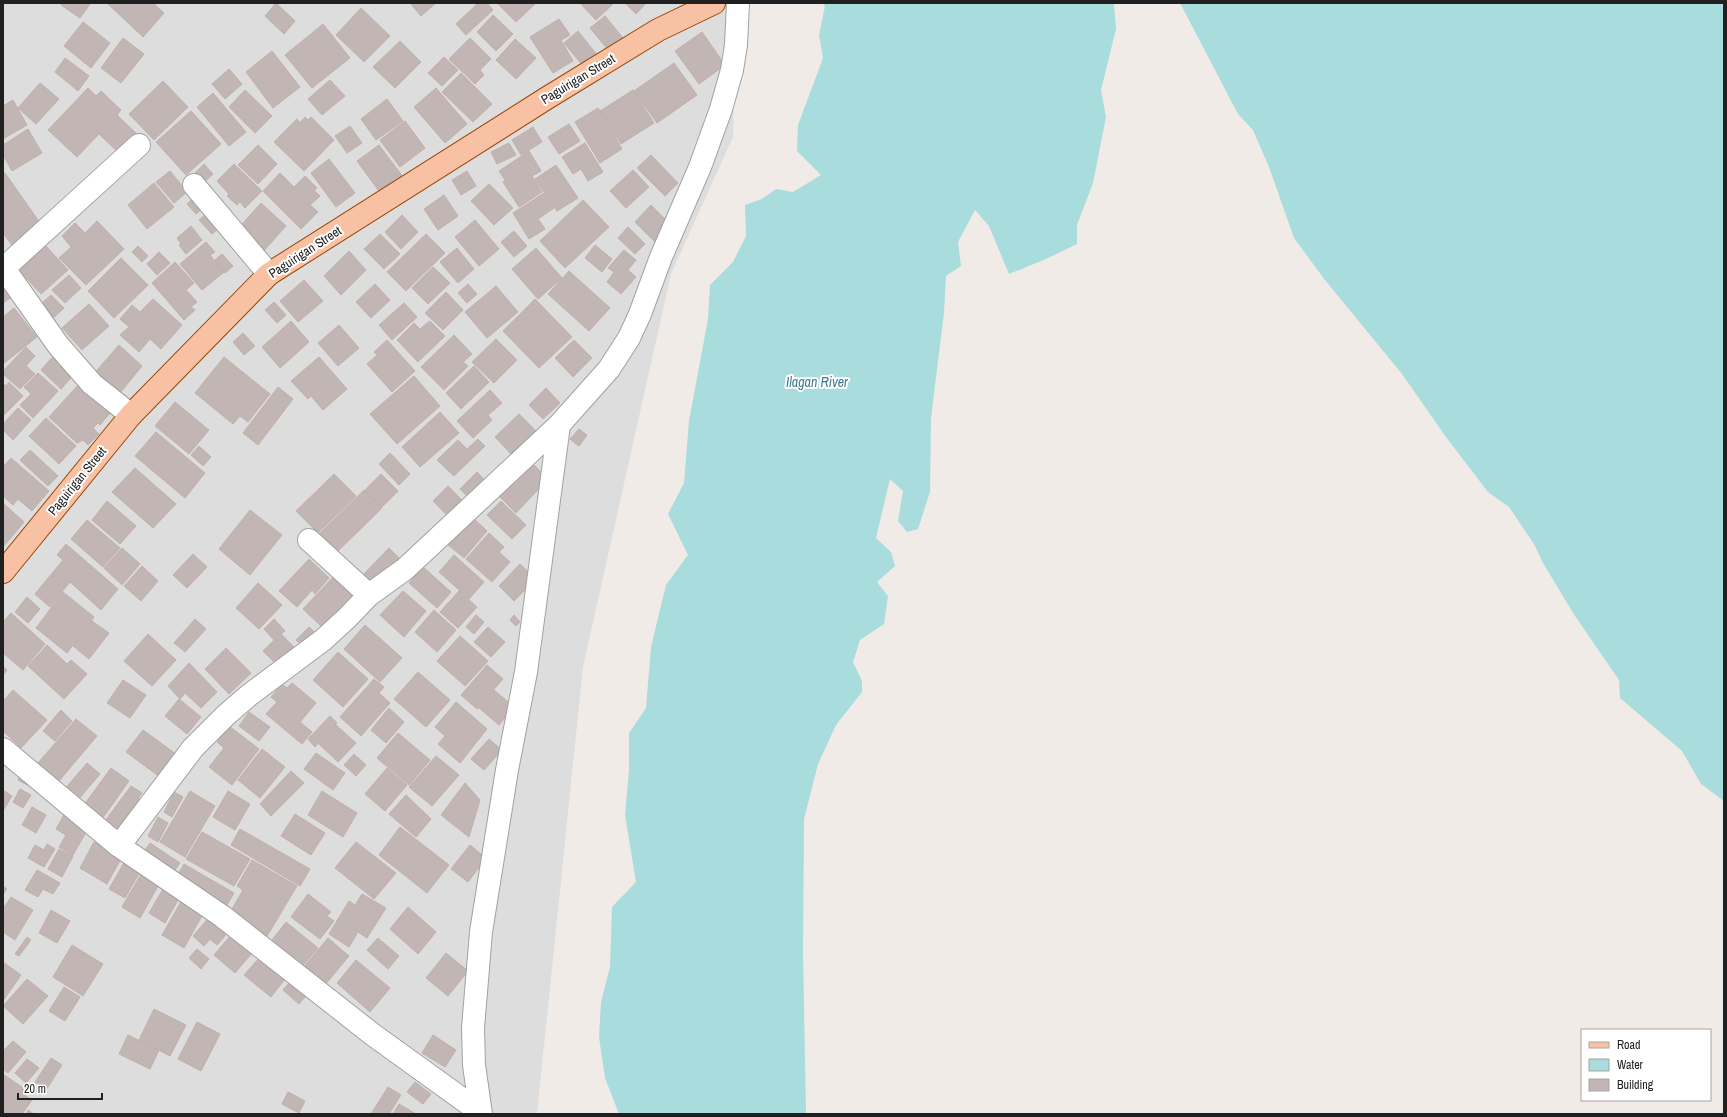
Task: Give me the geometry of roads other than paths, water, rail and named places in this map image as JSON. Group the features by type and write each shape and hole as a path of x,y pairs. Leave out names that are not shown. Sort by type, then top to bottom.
{"main road":[{"name":"Paguirigan Street","path":"3,572 131,415 269,274 547,98 658,30 714,3"}],"street":[{"path":"119,846 193,748 209,732 248,696 328,636 369,595 405,569 559,425 609,369 629,338 640,314 661,257 700,167 721,110 733,63 738,3"},
{"path":"131,415 92,384 58,345 4,268 139,145"},
{"path":"194,186 269,274"},
{"path":"480,1113 474,1065 473,1028 481,932 507,770 526,672 559,425"},
{"path":"309,540 369,595"},
{"path":"3,749 119,846 222,916 372,1034 480,1113"}],"water":[{"name":"Ilagan River","path":"822,3 1114,3 1116,29 1101,90 1106,117 1093,183 1077,225 1077,244 1046,259 1009,274 989,226 975,210 958,242 961,266 946,276 944,313 931,418 930,492 918,529 907,532 898,521 903,491 890,479 876,538 891,552 895,566 877,582 888,596 884,624 860,640 853,662 862,681 862,692 836,725 818,764 804,819 803,953 806,1114 619,1114 605,1078 599,1037 601,1002 610,967 612,907 636,882 625,815 629,771 629,733 646,708 651,647 666,585 688,555 668,514 684,483 689,421 708,319 710,285 733,262 746,236 745,205 762,199 776,189 793,192 821,175 797,151 798,125 823,58 819,35 825,6"},
{"path":"1180,3 1724,3 1724,801 1701,784 1682,751 1620,698 1619,680 1575,616 1543,563 1534,544 1509,507 1488,492 1446,437 1402,374 1325,280 1294,238 1269,167 1253,130 1238,114"}]}
